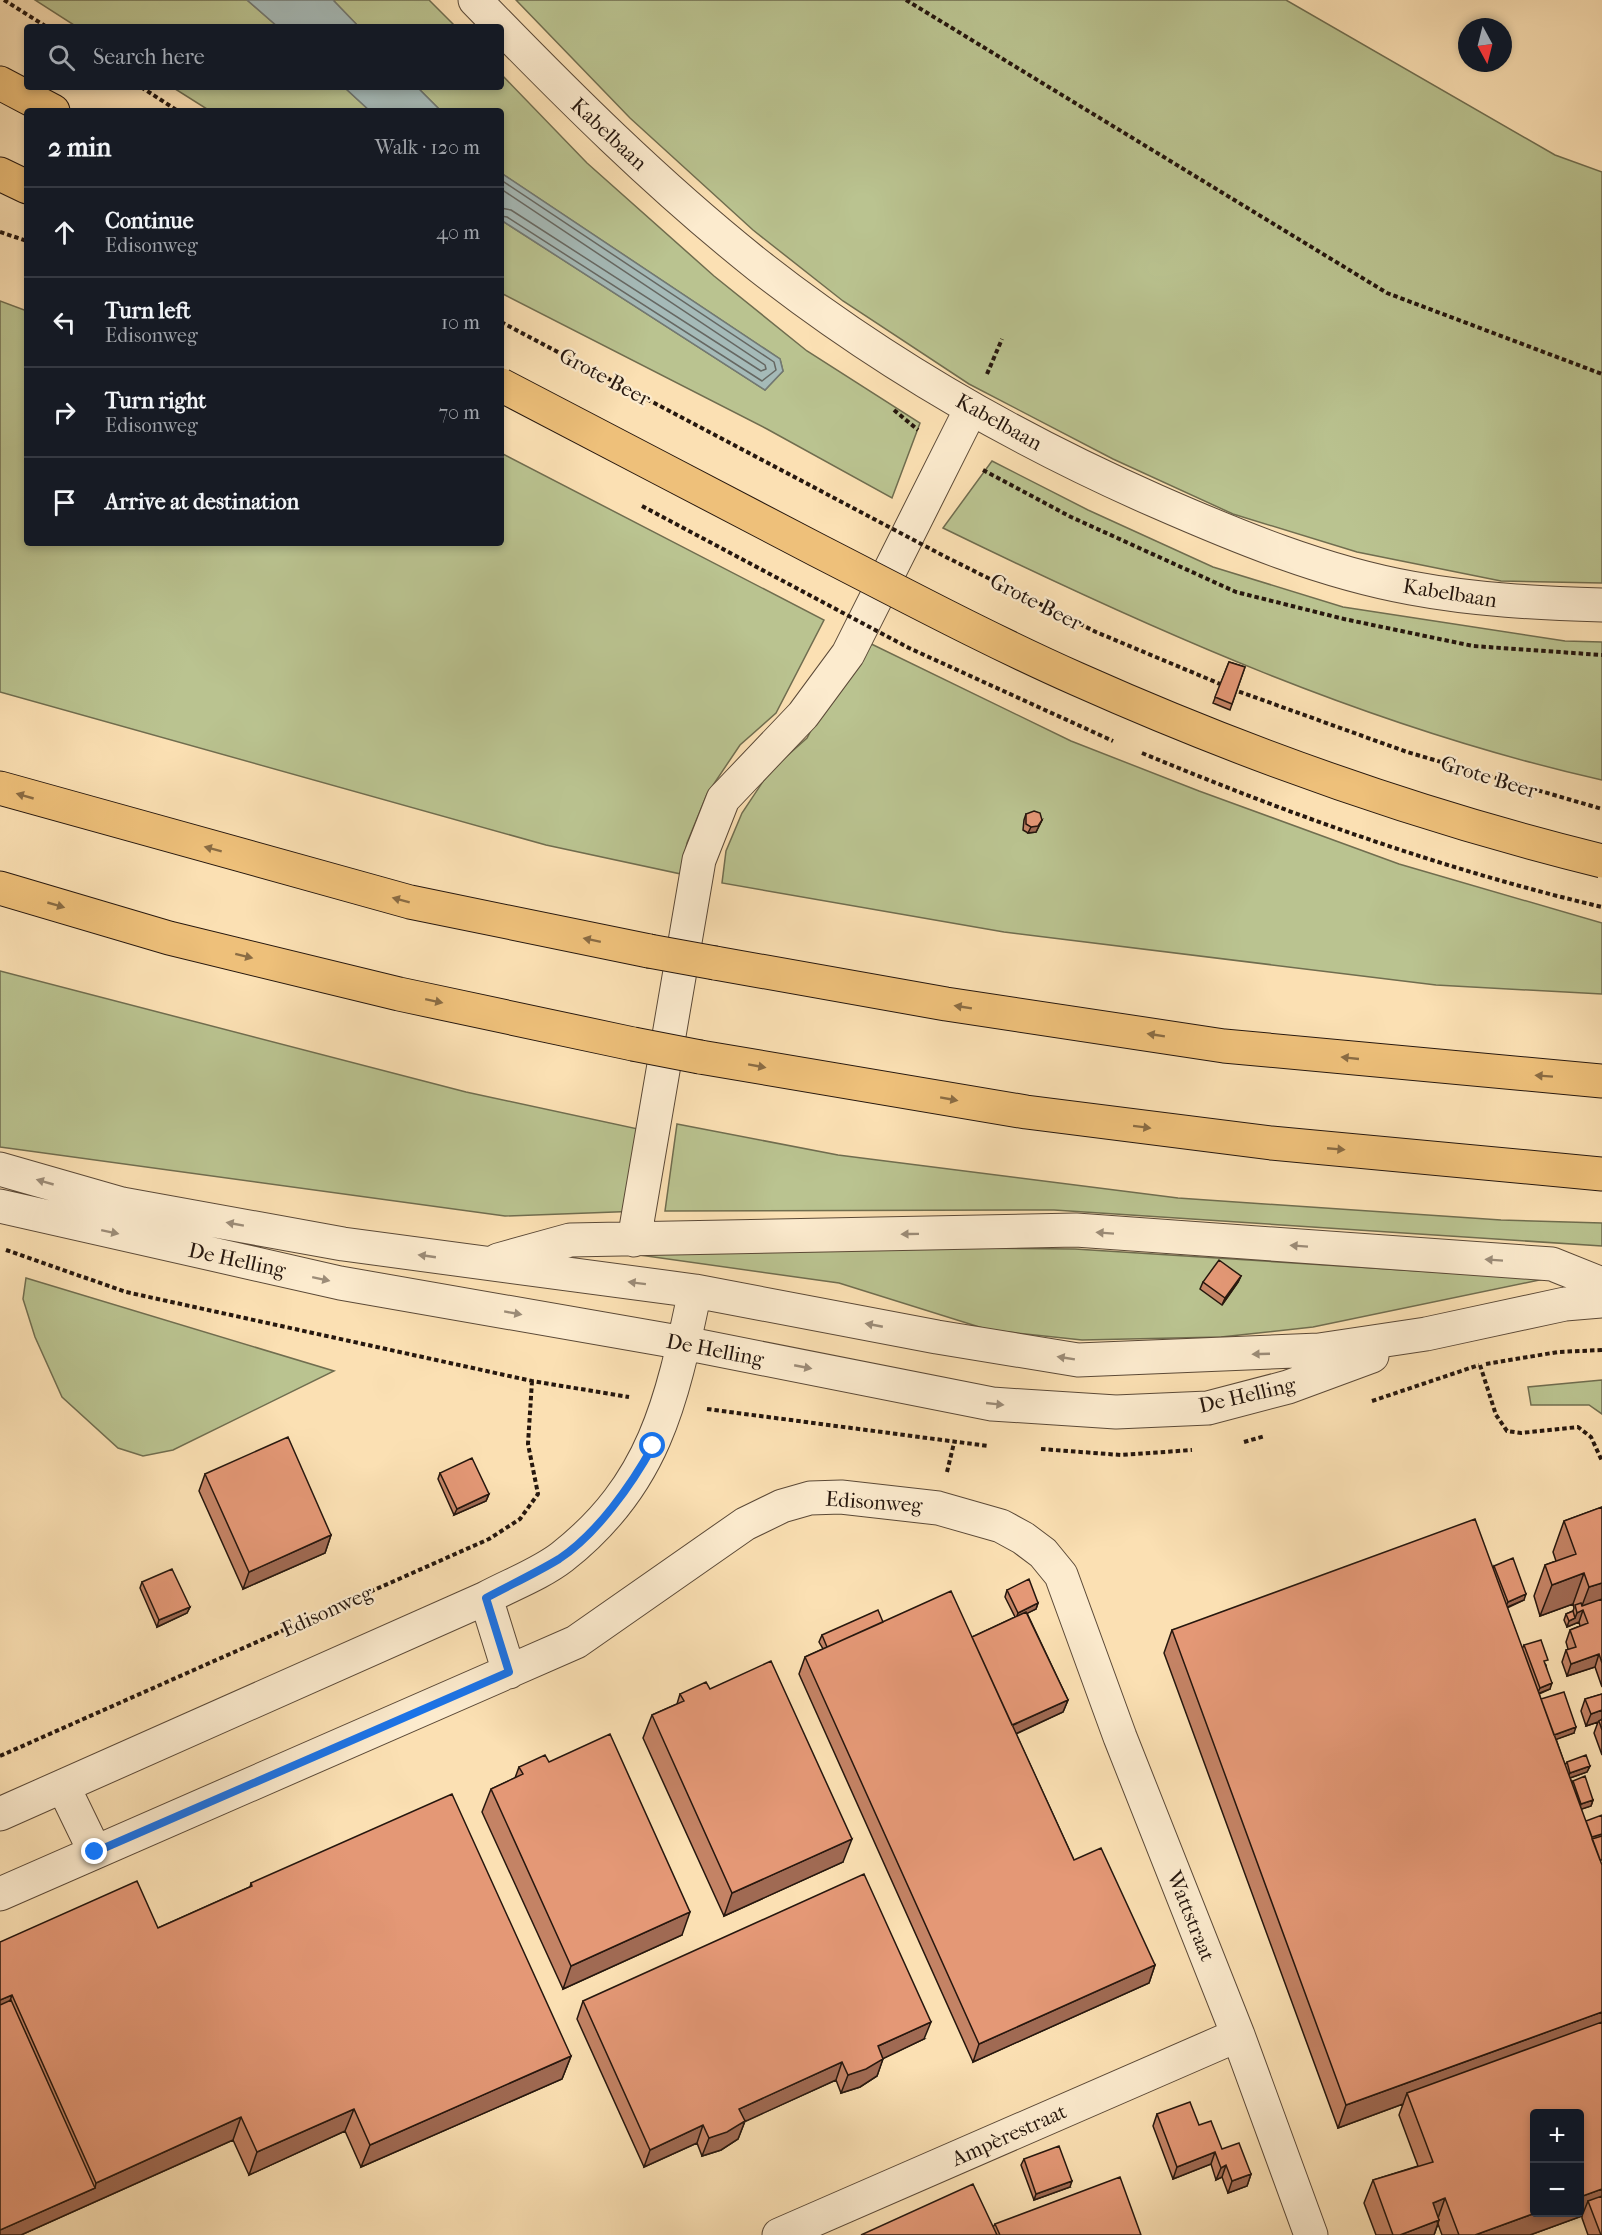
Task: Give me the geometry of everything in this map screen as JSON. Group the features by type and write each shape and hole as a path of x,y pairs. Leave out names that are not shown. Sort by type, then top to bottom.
{"main road":[{"path":"0,83 47,108"},
{"path":"0,174 24,186"},
{"path":"504,387 925,606 1077,679 1233,744 1376,794 1551,849 1602,861"},
{"path":"0,788 410,902 649,951 946,1004 1224,1046 1602,1081"},
{"path":"0,888 180,941 399,994 700,1057 1026,1112 1271,1143 1602,1174"}],"street":[{"name":"Kabelbaan","path":"475,0 498,24"},
{"name":"Kabelbaan","path":"504,30 560,88 676,196 752,260 858,338 971,409 1102,477 1219,529 1320,566 1411,588 1492,600 1602,605"},
{"path":"634,1240 699,860 723,799 803,715 848,654 971,409"},
{"name":"De Helling","path":"0,1169 122,1204 343,1244 695,1291 938,1337 1078,1360 1278,1353 1426,1334 1544,1308 1602,1301"},
{"name":"De Helling","path":"0,1206 340,1283 684,1343 992,1404 1116,1412 1220,1405 1288,1387 1426,1334"},
{"path":"485,1263 570,1240 1076,1230 1552,1264 1602,1284"},
{"path":"0,1814 486,1598 561,1558 604,1517 635,1479 653,1446 669,1403 695,1291"},
{"name":"Edisonweg","path":"0,1894 576,1642 745,1524 782,1506 810,1498 888,1500 938,1508 1001,1526 1023,1538 1043,1553 1061,1575 1071,1598"},
{"path":"486,1598 509,1672"},
{"name":"Wattstraat","path":"1071,1598 1120,1737 1238,2035 1311,2235"},
{"path":"63,1786 95,1852"},
{"name":"Ampèrestraat","path":"779,2235 1238,2035"}],"path":[{"path":"4,0 42,24"},
{"path":"906,0 1387,293 1602,374"},
{"path":"146,90 173,108"},
{"path":"0,232 24,240"},
{"name":"Grote Beer","path":"504,324 944,556 1096,632 1252,697 1407,752 1602,809"},
{"name":"Edisonweg","path":"0,1248 126,1292 531,1382 528,1444 538,1494 520,1519 489,1539 0,1756"},
{"path":"1480,1365 1497,1415 1507,1431 1521,1433 1578,1427 1591,1437 1602,1461"}],"green space":[{"path":"35,0 247,0 275,24 72,24"},
{"path":"333,0 429,0 453,24 356,24"},
{"path":"516,0 1286,0 1555,155 1602,172 1602,583 1501,581 1357,552 1233,514 1113,459 969,384 843,301 753,230 630,118"},
{"path":"504,77 587,163 714,276 807,351 920,423 892,498 767,429 504,295 504,222 765,390 783,371 780,359 504,175 504,108 438,108 420,90 504,90"},
{"path":"177,90 347,90 367,108 205,108"},
{"path":"0,301 24,310 24,546 504,546 504,455 824,620 776,713 740,745 707,794 687,843 681,874 546,845 0,692"},
{"path":"992,461 1088,510 1213,567 1343,607 1565,641 1602,642 1602,780 1431,733 1348,705 1265,673 1102,604 943,528"},
{"path":"859,638 1071,741 1199,791 1399,864 1602,923 1602,994 1436,985 1004,932 722,883 726,851 742,813 770,771 807,738"},
{"path":"0,971 466,1092 652,1132 641,1211 505,1216 0,1147"},
{"path":"677,1124 838,1155 1178,1198 1501,1220 1602,1223 1602,1246 1054,1210 665,1211"},
{"path":"1075,1249 1544,1279 1313,1327 1221,1337 1082,1340 989,1330 839,1283 611,1251"},
{"path":"26,1278 334,1371 173,1450 143,1456 118,1448 62,1397 35,1337 23,1299"},
{"path":"1602,1380 1602,1414 1589,1405 1531,1405 1528,1387"}],"water":[{"path":"247,0 333,0 356,24 275,24"},
{"path":"347,90 420,90 438,108 367,108"},
{"path":"504,175 780,359 783,371 765,390 504,222"}],"building":[{"path":"1229,662 1245,667 1232,704 1215,697"},
{"path":"1034,811 1040,813 1042,820 1038,826 1031,827 1026,824 1026,814"},
{"path":"1219,1260 1241,1276 1225,1298 1203,1282"},
{"path":"288,1437 331,1535 249,1572 205,1474"},
{"path":"472,1458 489,1494 457,1509 440,1473"},
{"path":"1602,1507 1602,1583 1589,1587 1584,1573 1552,1585 1545,1565 1576,1554 1564,1521"},
{"path":"1475,1519 1602,1865 1602,2012 1346,2105 1172,1630"},
{"path":"1513,1558 1526,1594 1508,1602 1494,1566"},
{"path":"172,1569 190,1607 159,1620 142,1582"},
{"path":"1029,1579 1038,1603 1018,1613 1007,1590"},
{"path":"951,1591 1074,1860 1101,1848 1155,1965 979,2044 805,1657"},
{"path":"1602,1599 1602,1663 1599,1654 1571,1664 1566,1650 1576,1647 1570,1630 1588,1623 1583,1610 1577,1613 1575,1605 1581,1603 1582,1606"},
{"path":"878,1610 883,1622 827,1647 822,1635"},
{"path":"1573,1611 1575,1618 1569,1621 1566,1614"},
{"path":"1026,1612 1068,1700 1012,1725 972,1637"},
{"path":"1541,1640 1548,1660 1544,1661 1552,1683 1540,1688 1524,1645"},
{"path":"771,1661 852,1839 732,1893 652,1715 684,1701 680,1694 706,1682 710,1689"},
{"path":"1564,1692 1576,1727 1554,1735 1541,1699"},
{"path":"1602,1694 1602,1710 1591,1714 1585,1699"},
{"path":"610,1734 690,1912 571,1966 491,1789 523,1774 519,1767 545,1755 549,1762"},
{"path":"1586,1755 1590,1766 1570,1773 1567,1762"},
{"path":"1585,1776 1593,1800 1581,1804 1573,1781"},
{"path":"452,1794 571,2056 370,2145 354,2109 257,2152 241,2117 96,2183 12,1995 0,2000 0,1942 137,1881 158,1928 252,1886 251,1883"},
{"path":"1602,1815 1602,1834 1592,1837 1586,1821"},
{"path":"1602,1836 1602,1860 1600,1860 1592,1839"},
{"path":"864,1874 931,2022 878,2046 883,2059 866,2069 848,2075 842,2062 739,2109 745,2121 727,2132 709,2138 703,2125 650,2150 583,2001"},
{"path":"11,2000 95,2188 0,2230 0,2005"},
{"path":"1602,2022 1602,2189 1584,2196 1584,2109 1530,2109 1530,2215 1475,2235 1459,2235 1445,2198 1433,2203 1439,2220 1400,2235 1393,2235 1373,2180 1433,2162 1407,2093"},
{"path":"1190,2102 1199,2125 1211,2121 1222,2149 1239,2143 1251,2174 1232,2181 1226,2165 1221,2168 1215,2152 1177,2167 1157,2114"},
{"path":"1059,2146 1072,2181 1036,2194 1024,2159"},
{"path":"1120,2177 1141,2235 1000,2235 995,2224"},
{"path":"973,2184 997,2235 861,2235"},
{"path":"1602,2196 1602,2235 1601,2235 1588,2201"}],"route":[{"path":"95,1852 509,1672 486,1598 561,1558 604,1517 635,1479 653,1446"}]}
